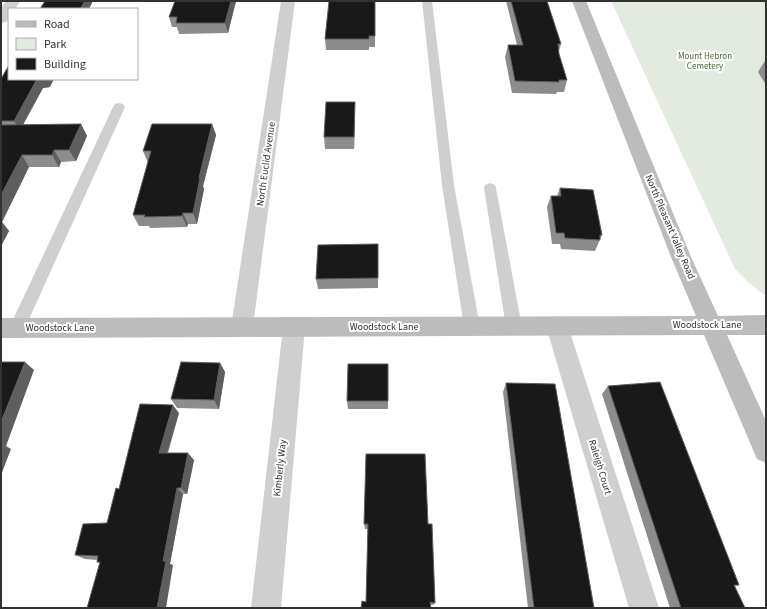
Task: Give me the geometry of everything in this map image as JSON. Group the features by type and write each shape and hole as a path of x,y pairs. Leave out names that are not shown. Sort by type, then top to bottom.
{"street":[{"name":"North Euclid Avenue","path":"242,327 288,1"},
{"name":"North Pleasant Valley Road","path":"578,1 681,257 712,324 766,450"},
{"path":"1,19 8,8"},
{"name":"Woodstock Lane","path":"9,328 514,327 712,324 766,326"},
{"name":"Raleigh Court","path":"557,326 644,608"},
{"name":"Kimberly Way","path":"266,608 294,328"}],"lane":[{"path":"428,1 448,185 472,327"},
{"path":"9,328 119,107"},
{"path":"490,188 514,327"}],"green space":[{"name":"Mount Hebron Cemetery","path":"611,1 766,1 766,296 749,283 735,269"}],"building":[{"path":"45,1 85,1 81,8 41,8"},
{"path":"175,1 231,1 225,23 176,23 177,17 169,17"},
{"path":"329,1 375,1 375,36 369,36 369,39 325,39"},
{"path":"511,1 547,1 561,44 558,44 559,54 567,80 559,80 559,82 515,81 508,45 523,45"},
{"path":"8,67 8,80 36,80 14,121 1,121 1,79"},
{"path":"326,102 355,102 354,137 324,137"},
{"path":"81,124 69,150 54,150 52,155 22,155 1,195 1,125"},
{"path":"152,124 212,124 199,178 193,213 183,213 182,216 144,217 145,215 133,215 151,151 143,151"},
{"path":"560,188 593,190 602,235 600,235 600,240 565,238 564,233 556,233 551,196 561,196"},
{"path":"378,244 378,278 316,279 318,245"},
{"path":"1,362 25,362 1,422"},
{"path":"181,362 220,363 214,400 171,399"},
{"path":"348,364 388,364 388,401 347,401"},
{"path":"660,382 739,585 734,585 745,608 681,608 608,386"},
{"path":"506,383 555,384 594,608 534,608"},
{"path":"140,404 173,405 159,453 188,453 181,488 177,488 163,561 166,561 157,608 87,608 100,562 97,562 98,556 75,555 83,524 107,523 116,488 119,489"},
{"path":"366,454 425,454 428,524 432,524 435,603 430,602 431,608 361,608 362,601 366,602 368,524 364,524"}]}
